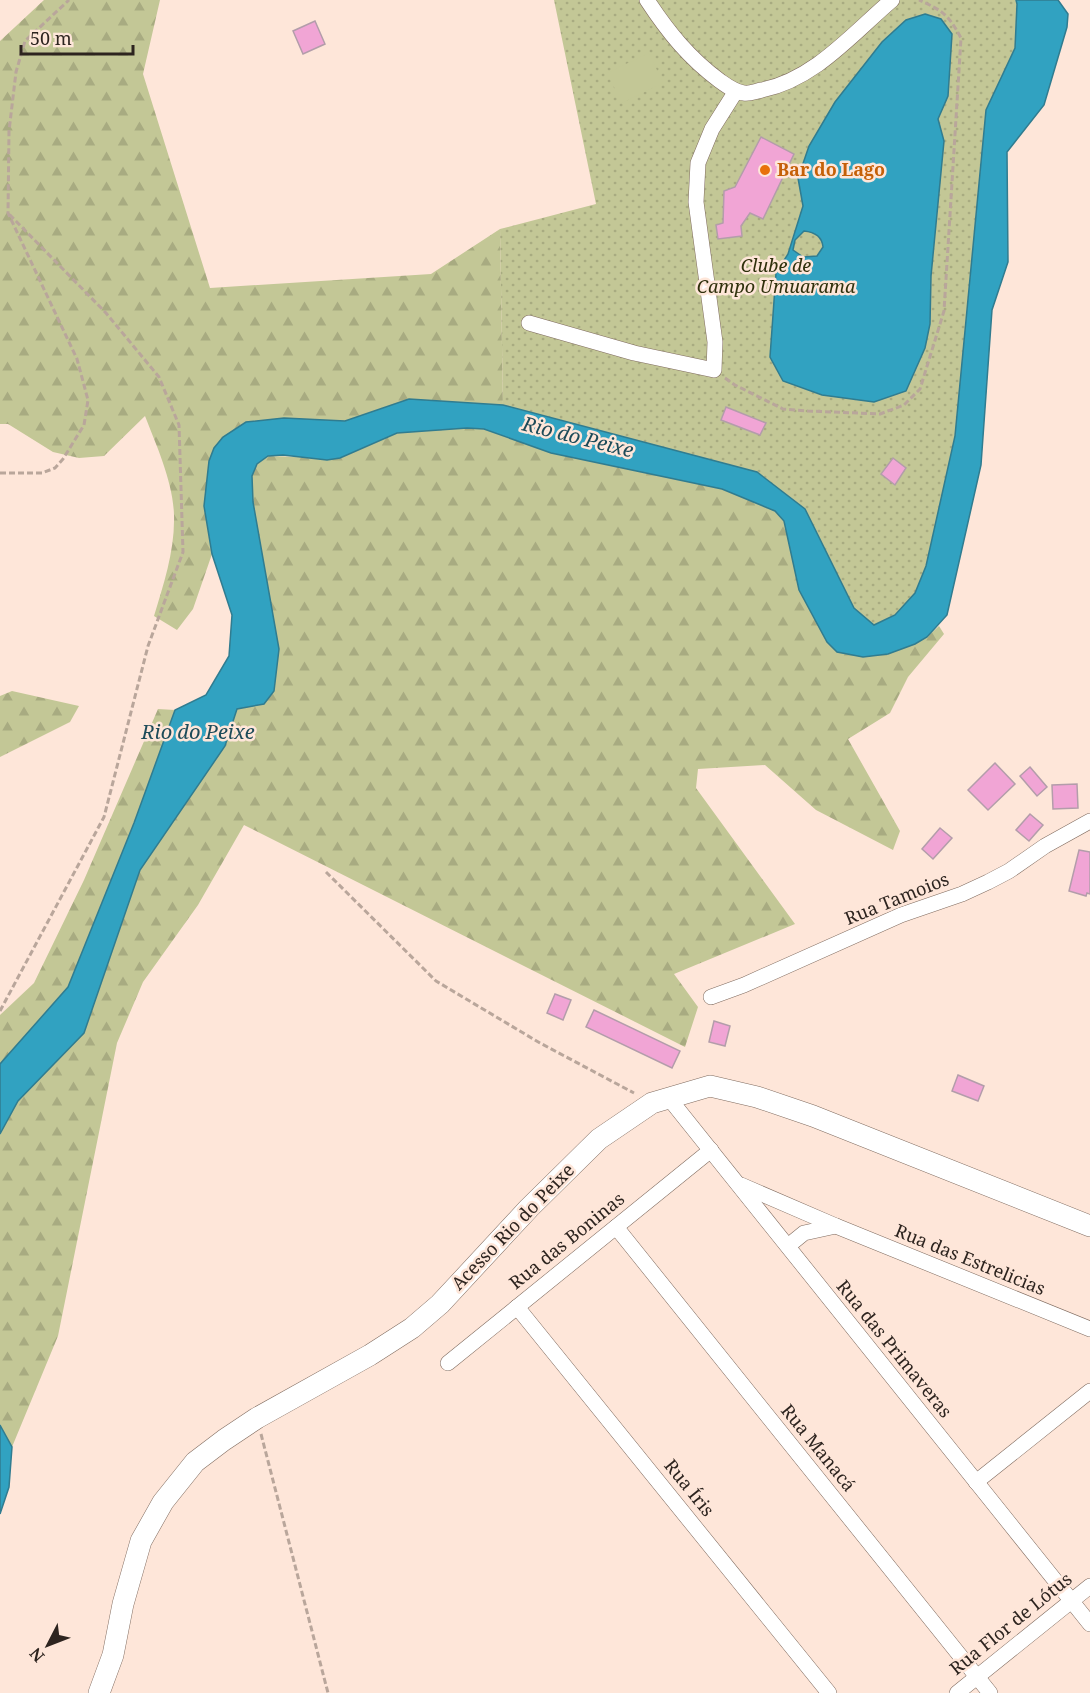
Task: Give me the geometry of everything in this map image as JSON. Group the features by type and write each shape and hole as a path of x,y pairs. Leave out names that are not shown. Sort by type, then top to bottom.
{"street":[{"path":"647,0 664,26 686,52 704,69 736,92 746,94 781,86 805,73 838,48 892,0"},
{"path":"529,323 634,353 714,370 715,342 696,202 698,163 712,129 736,92"},
{"name":"Rua Tamoios","path":"711,997 744,986 901,915 980,886 1009,871 1045,846 1090,821"},
{"name":"Acesso Rio do Peixe","path":"99,1693 113,1655 123,1604 141,1541 158,1512 195,1462 257,1418 370,1355 412,1328 440,1304 529,1208 599,1139 660,1100 710,1086 757,1096 1090,1226"},
{"name":"Rua das Primaveras","path":"660,1100 711,1150 1090,1624"},
{"name":"Rua das Boninas","path":"448,1363 711,1150"},
{"name":"Rua das Estrelicias","path":"737,1183 836,1226 1090,1329"},
{"path":"788,1246 804,1233 836,1226"},
{"name":"Rua Manacá","path":"616,1227 990,1693"},
{"name":"Rua Íris","path":"517,1307 829,1693"},
{"path":"976,1482 1090,1391"},
{"name":"Rua Flor de Lótus","path":"957,1693 1090,1586"}],"path":[{"path":"0,473 42,473 55,468 84,425 88,400 77,359 8,213 9,131 16,72 25,41 69,0"},
{"path":"714,370 735,385 783,409 880,414 904,405 920,389 944,310 961,38 944,12 919,0"},
{"path":"0,1011 104,817 148,646 183,552 179,425 159,377 106,313 8,213"},
{"path":"326,872 436,981 540,1043 660,1100"},
{"path":"257,1418 328,1693"}],"green space":[{"path":"44,0 160,0 143,74 210,288 431,274 500,229 503,405 409,399 345,421 284,418 204,506 212,554 193,609 177,630 154,616 171,554 174,515 168,477 145,416 104,456 79,458 53,452 8,424 0,424 0,41"},
{"name":"Clube de Campo Umuarama","path":"554,0 1016,0 1015,48 986,110 955,436 926,566 915,593 895,615 874,625 854,608 805,509 757,472 503,405 500,229 596,204"},
{"path":"649,53 663,83 622,103 607,73"},
{"path":"484,429 551,453 722,489 775,511 784,521 827,642 927,637 939,626 944,634 908,677 890,713 848,739 900,831 893,850 816,810 765,765 698,769 696,788 795,924 674,974 698,1007 685,1047 244,825 198,905 143,982 117,1043 58,1336 12,1447 0,1425 0,1134 18,1101 84,1033 140,870 225,746 237,708 264,704 251,476 257,464 268,456 340,458 397,433"},
{"path":"12,691 79,706 70,722 0,757 0,696"},
{"path":"158,709 175,710 134,823 68,987 0,1064 0,1015 34,983 84,880"}],"water":[{"name":"Rio do Peixe","path":"1016,0 1058,0 1068,14 1067,27 1044,105 1007,152 1008,262 992,310 981,465 947,615 927,637 888,654 863,657 837,652 827,642 799,590 784,521 775,511 722,489 551,453 484,429 397,433 340,458 327,460 283,455 268,456 257,464 252,476 253,502 279,649 274,691 264,704 237,709 225,746 140,870 84,1033 18,1101 0,1134 0,1064 68,987 134,823 175,710 206,695 229,656 232,615 212,554 204,506 209,461 214,448 223,437 246,422 284,418 345,421 409,399 503,405 757,472 805,509 854,608 874,625 895,615 915,593 926,566 955,436 986,110 1015,48"},
{"path":"925,14 941,19 952,34 948,96 938,119 944,141 931,276 930,324 925,348 906,391 874,402 822,395 783,381 770,357 776,273 788,254 803,206 798,178 809,146 835,102 882,42 906,20","holes":["804,231 817,235 821,240 823,247 817,256 803,257 793,250 795,240"]},
{"path":"0,1425 12,1447 9,1487 0,1514"}],"building":[{"path":"315,21 325,44 303,54 293,31"},
{"name":"Bar do Lago","path":"761,137 794,154 763,219 750,213 741,226 742,236 718,239 716,225 723,223 724,191 735,187"},
{"path":"726,407 766,423 760,435 721,420"},
{"path":"893,458 906,468 895,485 881,474"},
{"path":"995,763 1015,784 988,810 968,790"},
{"path":"1030,767 1047,787 1037,796 1020,776"},
{"path":"1077,784 1078,808 1053,809 1052,785"},
{"path":"1030,814 1043,825 1029,841 1016,830"},
{"path":"940,828 952,838 933,859 922,849"},
{"path":"1079,850 1090,852 1090,894 1087,893 1086,896 1069,891"},
{"path":"555,994 571,1000 563,1020 547,1013"},
{"path":"594,1010 680,1051 672,1068 586,1027"},
{"path":"714,1021 730,1026 725,1046 709,1042"},
{"path":"958,1075 984,1086 978,1101 952,1091"}],"place":[{"name":"Bar do Lago","path":"765,170"}]}
